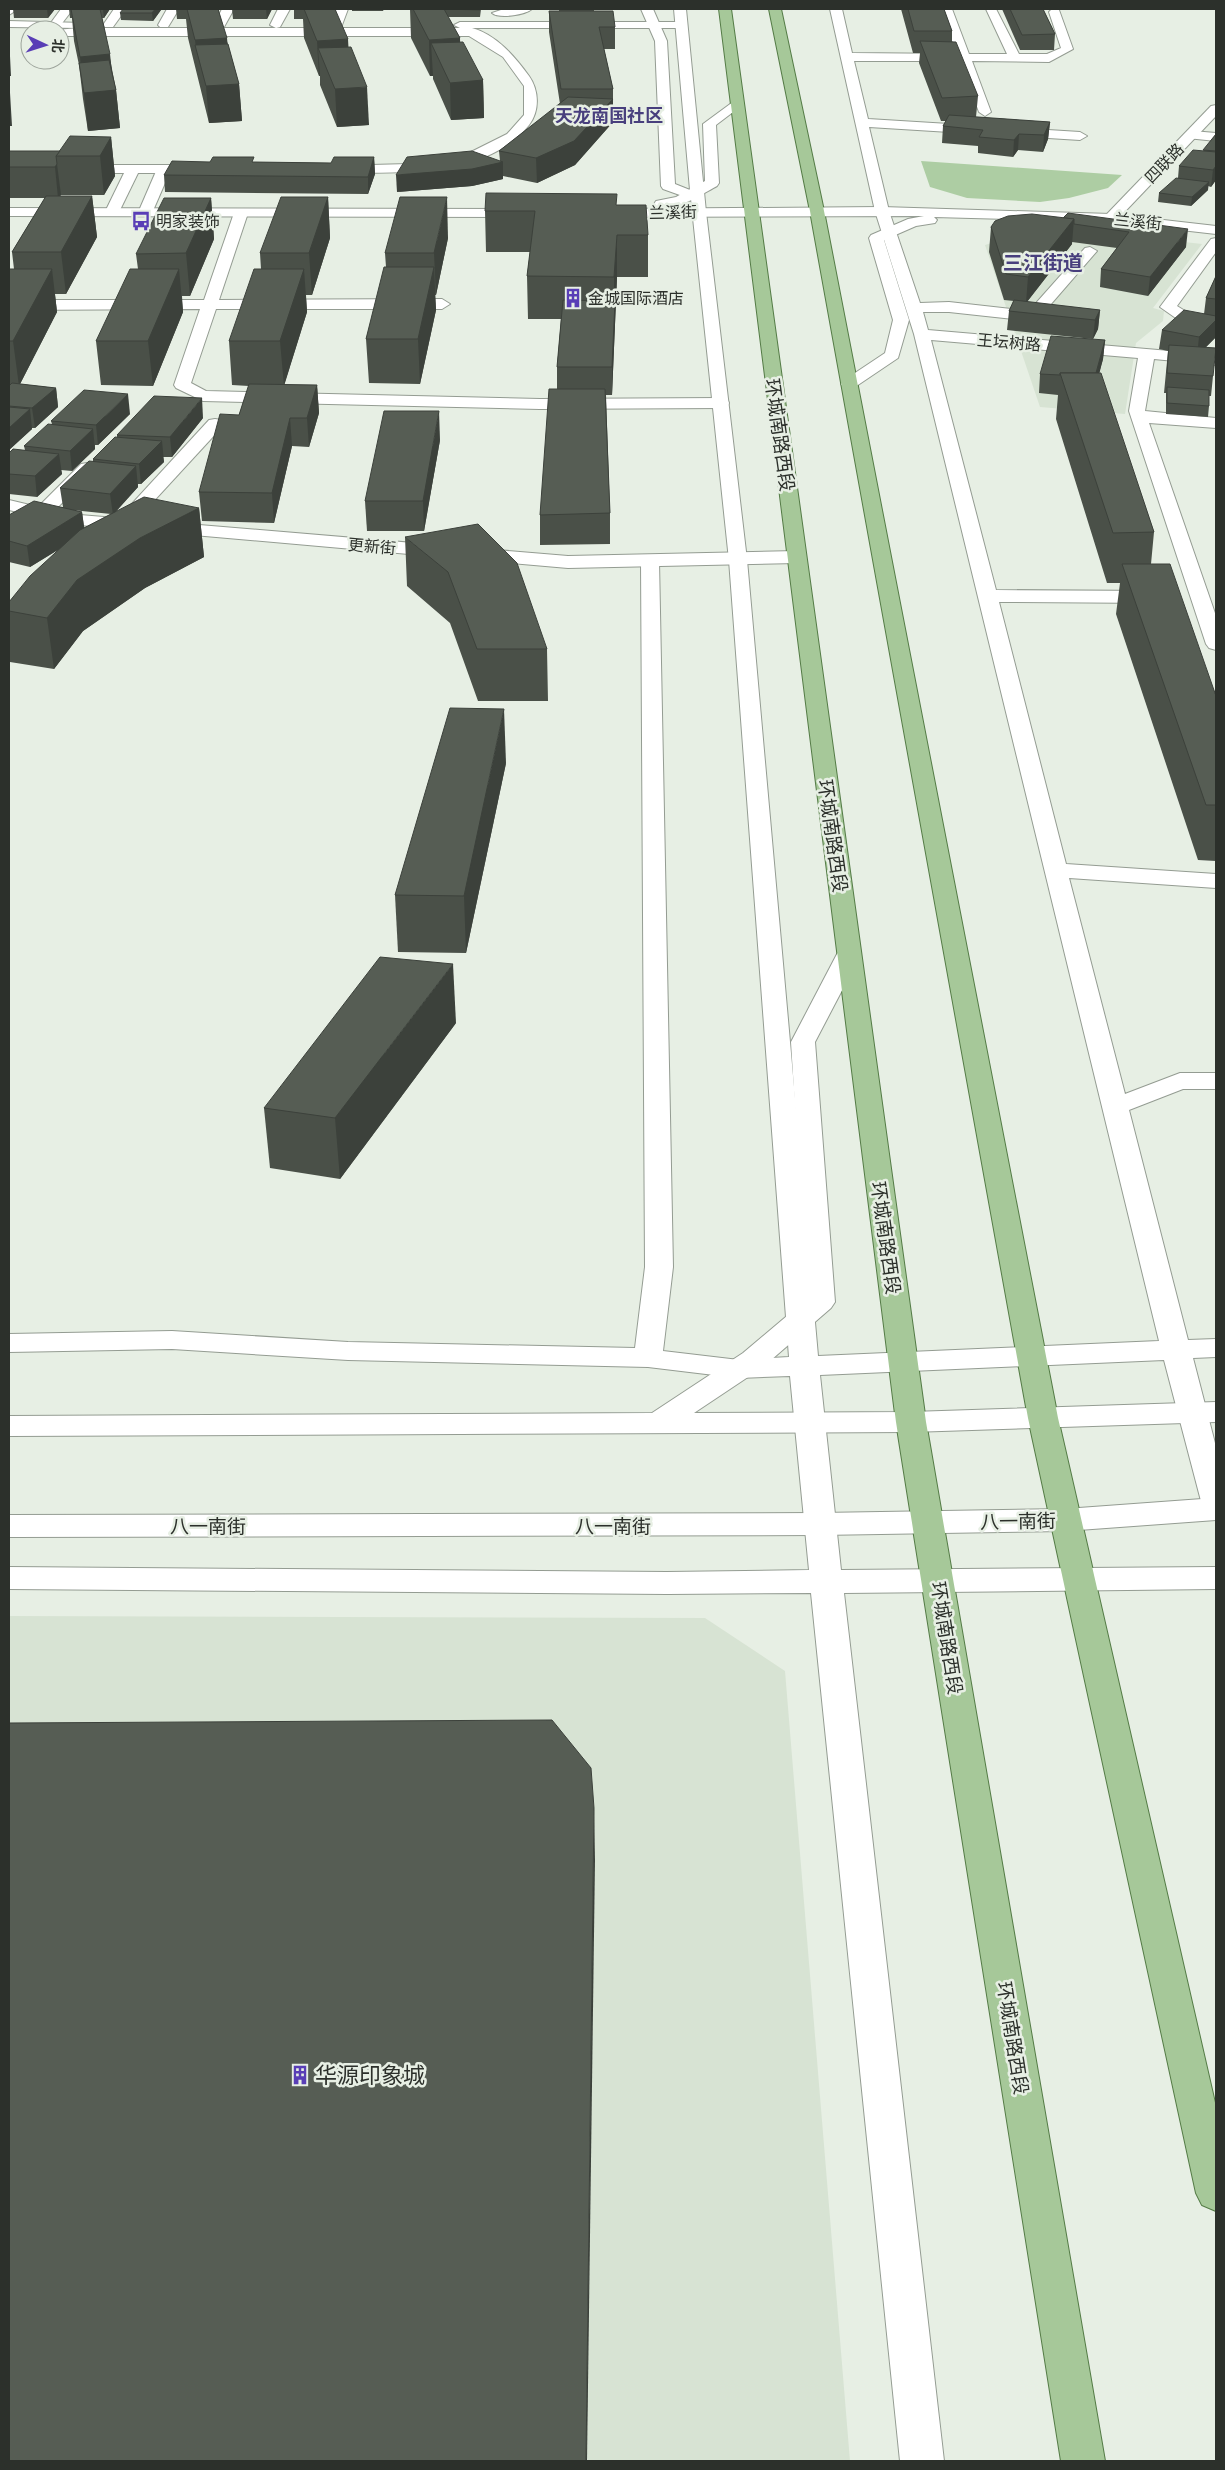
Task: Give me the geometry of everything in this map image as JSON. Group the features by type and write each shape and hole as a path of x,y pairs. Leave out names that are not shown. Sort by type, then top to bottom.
{"main road":[{"name":"环城南路西段","path":"725,9 750,212 911,1422 1083,2461"},
{"path":"776,9 817,210 1043,1418 1216,2193"}],"street":[{"path":"9,12 12,9"},
{"path":"109,25 120,9"},
{"path":"164,25 174,9"},
{"path":"220,25 228,9"},
{"path":"276,25 284,9"},
{"path":"336,25 342,9"},
{"path":"495,25 498,11 526,9"},
{"path":"647,9 661,41 668,186 696,199"},
{"path":"836,9 882,211 922,334 1176,1350 1204,1413 1216,1500"},
{"path":"946,9 984,112"},
{"path":"991,10 1014,58"},
{"path":"847,57 1049,58 1067,49 1055,12"},
{"path":"70,27 109,25 336,25 398,21 495,25 653,25 680,17 696,199 738,560 809,1423 922,2461"},
{"path":"70,28 472,32 507,54 530,86 530,115 512,137 464,161 409,168 324,168"},
{"path":"696,199 712,183 709,124 738,103"},
{"name":"四联路","path":"1111,218 1216,109"},
{"path":"862,123 1080,136"},
{"path":"1192,135 1216,137"},
{"path":"9,169 221,169"},
{"path":"112,212 133,169"},
{"path":"145,213 164,169"},
{"name":"兰溪街","path":"595,213 614,213 696,199 750,212 882,211 1111,218 1216,230"},
{"path":"9,212 536,213"},
{"path":"241,213 182,385 203,396 540,404 721,402"},
{"path":"849,384 892,355 901,320 876,238 913,222 986,214"},
{"path":"1216,242 1168,307 1185,318 1216,324"},
{"path":"914,308 949,307 1033,316 1090,251"},
{"path":"9,305 442,304"},
{"name":"王坛树路","path":"922,334 1216,360"},
{"path":"1147,354 1137,411 1216,640"},
{"path":"1139,417 1216,423"},
{"path":"123,524 215,424"},
{"path":"42,513 103,453"},
{"name":"更新街","path":"9,505 68,519 568,562 738,560 797,557"},
{"path":"648,1358 659,1267 650,561"},
{"path":"1194,577 1216,578"},
{"path":"987,596 1200,598"},
{"path":"1056,870 1216,881"},
{"path":"658,1423 740,1369 821,1302 803,1042 849,954"},
{"path":"1115,1107 1180,1081 1216,1080"},
{"path":"9,1344 172,1340 348,1352 648,1358 740,1369 1216,1348"},
{"path":"9,1426 911,1422 1204,1413"},
{"name":"八一南街","path":"9,1526 927,1523 1065,1520 1216,1508"},
{"path":"9,1578 667,1584 1216,1578"}],"shaded area":[{"path":"1061,228 1202,244 1153,308 1164,311 1163,321 1136,343 1125,414 1040,407 985,245 1020,234"},
{"path":"9,1616 705,1618 785,1671 850,2461 9,2461"}],"green space":[{"path":"921,161 1122,175 1108,188 1069,198 1040,202 967,198 930,187"}],"building":[{"path":"71,9 100,9 110,54 80,57"},
{"path":"123,9 155,9 152,13 120,13"},
{"path":"187,9 218,9 227,38 195,40"},
{"path":"304,9 335,9 348,39 317,41"},
{"path":"413,9 444,9 460,38 429,40"},
{"path":"445,9 480,9 480,10"},
{"path":"908,9 944,9 952,31 914,31"},
{"path":"1010,9 1043,9 1055,34 1022,35"},
{"path":"549,11 613,11 615,27 599,27 613,89 561,89"},
{"path":"920,41 956,42 978,96 942,98"},
{"path":"463,42 483,80 450,83 431,43"},
{"path":"228,44 239,84 206,86 195,45"},
{"path":"351,47 367,87 335,89 318,48"},
{"path":"109,60 116,90 84,93 79,63"},
{"path":"568,97 613,99 574,141 536,158 499,151"},
{"path":"949,115 1050,122 1044,135 1019,134 1014,140 979,137 983,130 943,126"},
{"path":"1216,134 1216,151 1203,150"},
{"path":"70,136 111,137 100,156 56,156"},
{"path":"1193,150 1216,152 1216,166 1213,170 1179,166"},
{"path":"9,151 60,151 56,156 57,164 55,167 9,167"},
{"path":"472,151 503,162 472,169 396,175 407,157"},
{"path":"213,157 254,157 252,162 331,163 334,157 374,157 368,177 164,175 172,161 210,162"},
{"path":"1176,178 1209,182 1192,197 1159,193"},
{"path":"486,193 617,194 616,205 646,205 648,235 617,235 614,277 527,276 535,211 485,211"},
{"path":"46,196 92,196 61,252 12,252"},
{"path":"281,197 328,197 309,253 260,253"},
{"path":"400,197 447,197 434,253 385,253"},
{"path":"164,198 211,198 186,253 136,254"},
{"path":"1068,213 1188,229 1150,277 1101,269 1129,232 1074,224 1074,219 1063,218"},
{"path":"1032,214 1074,219 1028,277 1006,274 991,227 995,221 1008,216"},
{"path":"384,267 434,267 418,339 366,339"},
{"path":"9,269 52,269 13,341 9,341"},
{"path":"130,269 179,269 148,341 96,341"},
{"path":"254,269 304,269 280,341 229,341"},
{"path":"1216,276 1216,299 1206,298"},
{"path":"563,300 615,301 612,367 557,367"},
{"path":"1014,300 1100,310 1095,320 1009,311"},
{"path":"1184,310 1216,316 1216,320 1199,337 1162,330"},
{"path":"1051,336 1105,340 1096,373 1040,374"},
{"path":"1169,345 1216,348 1213,376 1167,373"},
{"path":"1060,373 1101,373 1154,532 1113,533"},
{"path":"12,383 56,388 32,408 9,406 9,386"},
{"path":"249,384 317,385 307,418 290,418 272,493 199,492 220,414 239,415"},
{"path":"1167,387 1209,390 1209,406 1167,403"},
{"path":"549,389 605,389 610,513 540,515"},
{"path":"84,390 128,394 96,425 51,421"},
{"path":"154,396 202,398 170,437 117,435"},
{"path":"9,407 30,409 9,428"},
{"path":"384,411 439,411 423,501 365,501"},
{"path":"48,424 93,429 70,451 24,446"},
{"path":"115,437 162,441 139,464 93,459"},
{"path":"13,449 59,454 35,476 9,474 9,453"},
{"path":"89,461 136,466 110,494 60,488"},
{"path":"144,497 199,508 140,538 77,580 47,618 9,611 9,602 30,576 80,530"},
{"path":"34,501 82,512 27,546 9,541 9,515"},
{"path":"478,524 517,563 547,649 477,649 448,572 405,537"},
{"path":"1122,564 1170,564 1216,696 1216,805 1206,805"},
{"path":"450,708 504,709 464,896 395,895"},
{"path":"380,957 453,964 335,1118 264,1108"},
{"name":"华源印象城","path":"552,1720 591,1768 594,1808 586,2461 9,2461 9,1723"}],"place":[{"name":"明家装饰","path":"141,221"},
{"name":"金城国际酒店","path":"573,298"},
{"name":"华源印象城","path":"300,2075"}],"district":[{"name":"天龙南国社区","path":"609,116"},
{"name":"三江街道","path":"1043,263"}]}
